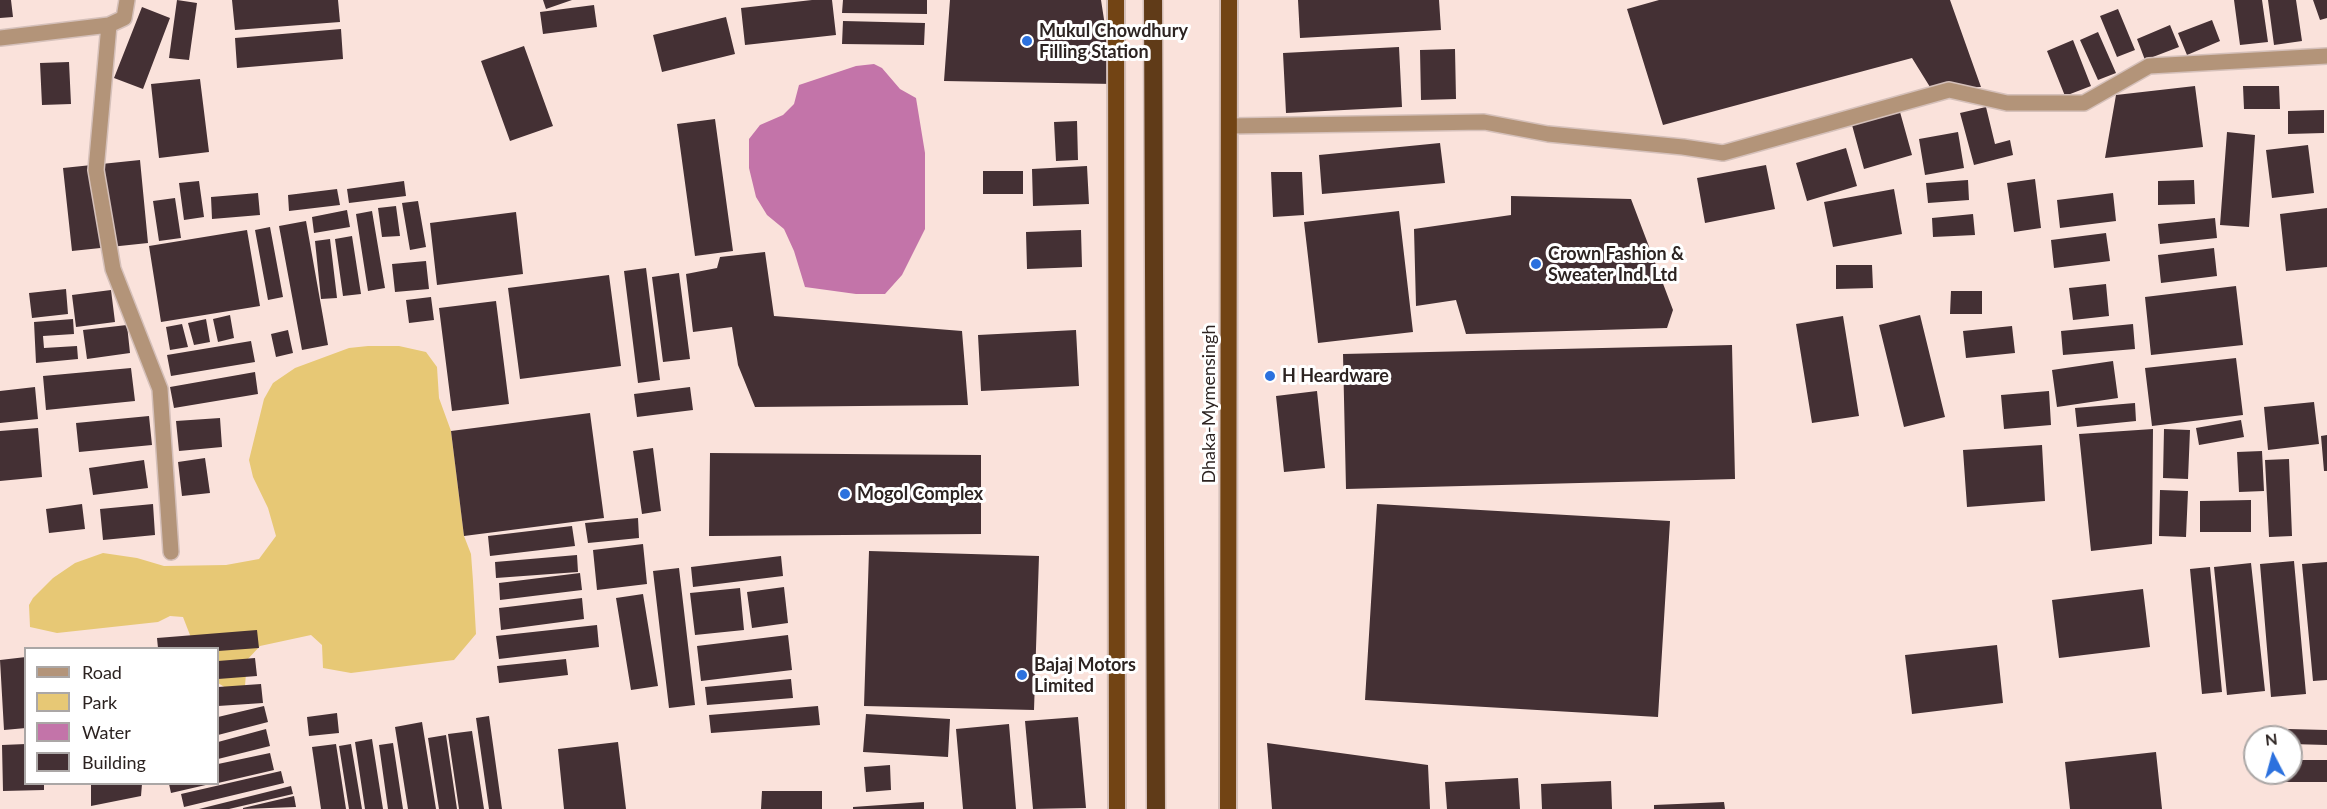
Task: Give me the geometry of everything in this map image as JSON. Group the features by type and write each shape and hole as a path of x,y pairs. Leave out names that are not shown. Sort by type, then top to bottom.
{"highway":[{"path":"1116,0 1117,809"},
{"path":"1153,0 1156,809"},
{"name":"Dhaka-Mymensingh","path":"1228,809 1229,0"}],"street":[{"path":"0,38 110,25 124,18 127,0"},
{"path":"110,25 96,170 113,269 160,389 171,552"},
{"path":"1230,126 1484,122 1548,134 1723,153 1949,90 2007,104 2084,103 2149,66 2327,56"}],"green space":[{"path":"399,346 426,352 437,367 439,398 451,431 464,536 471,554 473,581 476,634 454,660 351,673 323,668 322,645 311,635 260,646 247,660 245,686 226,688 219,684 219,647 195,647 183,617 170,616 158,622 57,633 30,627 29,605 33,598 53,578 75,563 103,553 137,558 164,566 226,565 259,559 276,536 268,508 253,477 249,460 264,399 273,383 295,368 349,348"}],"water":[{"path":"874,64 882,68 900,89 916,98 925,153 925,229 902,275 885,294 856,294 805,287 794,251 784,229 767,215 756,197 749,168 749,139 760,125 783,115 794,104 799,85 856,66"}],"building":[{"path":"0,0 11,0 13,17 0,18"},
{"path":"177,0 197,3 189,60 169,58"},
{"path":"232,0 338,0 340,22 235,30"},
{"path":"543,0 572,0 546,9"},
{"path":"832,0 836,35 745,45 741,8"},
{"path":"843,0 927,0 927,14 842,13"},
{"name":"Mukul Chowdhury Filling Station","path":"950,0 1101,0 1114,84 944,81"},
{"path":"1298,0 1439,0 1441,30 1300,38"},
{"path":"1659,0 1950,0 1981,87 1930,87 1912,58 1663,125 1627,9"},
{"path":"2234,0 2262,0 2268,42 2240,45"},
{"path":"2268,0 2296,0 2302,41 2274,45"},
{"path":"2313,0 2327,0 2327,18 2320,20"},
{"path":"594,5 597,27 543,34 540,12"},
{"path":"142,7 170,18 143,89 114,78"},
{"path":"2118,9 2135,50 2117,57 2100,16"},
{"path":"726,17 735,54 662,72 653,35"},
{"path":"2212,20 2220,41 2187,55 2178,33"},
{"path":"843,21 925,23 924,45 842,44"},
{"path":"2170,25 2179,47 2145,60 2137,39"},
{"path":"341,29 343,59 237,68 235,38"},
{"path":"2098,32 2116,73 2098,80 2080,40"},
{"path":"2073,40 2091,86 2065,96 2047,51"},
{"path":"524,46 553,126 510,141 481,61"},
{"path":"1399,47 1402,107 1286,113 1283,53"},
{"path":"1455,49 1456,99 1421,100 1420,50"},
{"path":"69,62 71,104 42,105 40,63"},
{"path":"200,79 209,152 159,158 151,84"},
{"path":"2195,86 2203,147 2105,158 2116,95"},
{"path":"2243,86 2279,86 2280,109 2244,109"},
{"path":"1986,107 1995,144 2010,140 2013,155 1974,165 1960,113"},
{"path":"2324,110 2324,133 2288,134 2288,111"},
{"path":"1900,112 1912,155 1864,169 1852,125"},
{"path":"715,119 733,251 695,256 677,124"},
{"path":"1077,121 1078,160 1056,161 1054,122"},
{"path":"1958,132 1964,168 1925,175 1919,139"},
{"path":"2227,132 2255,135 2249,227 2220,225"},
{"path":"1440,143 1445,183 1322,194 1319,155"},
{"path":"2308,145 2314,193 2272,198 2266,150"},
{"path":"1846,148 1857,186 1807,201 1796,163"},
{"path":"140,160 148,243 72,251 63,168"},
{"path":"1766,165 1775,209 1705,223 1697,178"},
{"path":"1087,166 1089,204 1033,206 1032,169"},
{"path":"983,171 1023,171 1023,194 983,194"},
{"path":"1271,172 1302,172 1304,215 1273,217"},
{"path":"2035,179 2041,228 2014,232 2007,183"},
{"path":"1968,180 1969,200 1928,203 1926,183"},
{"path":"2194,180 2195,204 2158,205 2158,181"},
{"path":"199,181 204,217 184,220 179,183"},
{"path":"404,181 406,196 349,203 347,189"},
{"path":"337,189 340,205 289,211 288,195"},
{"path":"1894,189 1902,234 1833,247 1824,202"},
{"path":"258,193 260,215 212,219 211,197"},
{"path":"2113,193 2116,221 2060,228 2057,200"},
{"name":"Crown Fashion & Sweater Ind. Ltd","path":"1511,196 1631,199 1673,310 1667,328 1466,334 1456,300 1416,306 1414,229 1511,215"},
{"path":"175,198 181,238 159,241 153,201"},
{"path":"418,201 426,247 410,250 402,203"},
{"path":"396,206 400,236 382,237 378,208"},
{"path":"2327,208 2327,267 2286,271 2280,214"},
{"path":"347,210 350,227 314,233 312,217"},
{"path":"372,211 385,288 368,291 356,214"},
{"path":"1399,211 1413,332 1318,343 1304,222"},
{"path":"516,212 523,274 437,285 430,223"},
{"path":"1973,214 1975,235 1933,237 1932,218"},
{"path":"2215,218 2217,238 2160,244 2158,224"},
{"path":"306,221 328,345 302,350 279,226"},
{"path":"270,227 283,297 268,300 255,230"},
{"path":"247,230 260,306 161,322 149,246"},
{"path":"1081,230 1082,267 1027,269 1026,232"},
{"path":"2106,233 2110,261 2054,268 2051,240"},
{"path":"352,236 361,294 343,296 335,239"},
{"path":"330,239 337,298 321,299 315,241"},
{"path":"2214,248 2217,276 2161,283 2158,255"},
{"path":"765,252 774,316 962,331 968,405 755,407 738,365 732,327 693,332 686,274 717,268 720,257"},
{"path":"426,261 429,289 395,292 392,264"},
{"path":"1836,265 1872,265 1873,288 1836,289"},
{"path":"646,268 660,380 638,383 624,271"},
{"path":"679,273 690,359 663,362 652,277"},
{"path":"609,275 621,366 520,379 508,288"},
{"path":"2106,284 2109,316 2073,320 2069,288"},
{"path":"2236,286 2243,345 2151,355 2145,297"},
{"path":"66,289 68,314 32,318 29,293"},
{"path":"111,290 115,322 76,327 72,295"},
{"path":"1951,291 1982,291 1982,314 1950,314"},
{"path":"431,297 434,320 409,323 406,300"},
{"path":"496,301 509,404 452,411 439,308"},
{"path":"230,315 234,338 218,342 213,319"},
{"path":"1920,315 1945,417 1904,427 1879,325"},
{"path":"1843,316 1859,416 1812,423 1796,324"},
{"path":"73,319 74,334 43,336 44,348 77,346 78,359 36,363 34,322"},
{"path":"206,319 210,342 194,345 188,323"},
{"path":"182,324 188,347 170,350 166,327"},
{"path":"2133,324 2135,349 2063,355 2061,331"},
{"path":"127,325 130,353 87,359 83,330"},
{"path":"2012,326 2015,353 1966,358 1963,331"},
{"path":"288,330 293,353 276,357 271,334"},
{"path":"1076,330 1079,386 981,391 978,335"},
{"path":"251,341 255,362 171,376 167,355"},
{"path":"1732,345 1735,479 1346,489 1343,354"},
{"path":"2236,358 2243,415 2152,426 2145,368"},
{"path":"2113,361 2118,398 2057,407 2052,370"},
{"path":"131,368 135,401 46,410 43,376"},
{"path":"255,372 258,394 174,408 170,387"},
{"path":"35,387 38,419 0,423 0,391"},
{"path":"690,387 693,410 637,417 634,394"},
{"path":"1317,391 1325,468 1284,472 1276,396"},
{"path":"2049,391 2051,425 2004,429 2001,395"},
{"path":"2314,402 2319,444 2268,450 2264,407"},
{"path":"2135,403 2136,421 2077,427 2075,408"},
{"path":"590,413 604,518 464,536 451,431"},
{"path":"149,416 152,445 79,452 76,423"},
{"path":"220,418 222,447 179,451 176,421"},
{"path":"2241,420 2244,437 2199,445 2196,428"},
{"path":"38,428 42,477 0,481 0,431"},
{"path":"2153,429 2152,544 2091,551 2079,434"},
{"path":"2164,429 2190,430 2188,479 2163,478"},
{"path":"2327,435 2327,471 2324,471 2321,436"},
{"path":"2042,445 2045,501 1967,507 1963,450"},
{"path":"653,448 661,511 642,514 633,451"},
{"path":"2262,451 2264,491 2239,492 2237,452"},
{"name":"Mogol Complex","path":"710,453 981,455 981,534 709,536"},
{"path":"205,458 210,493 182,496 178,462"},
{"path":"2289,459 2292,536 2269,537 2265,460"},
{"path":"144,460 148,488 93,495 89,468"},
{"path":"2160,490 2188,491 2186,537 2159,536"},
{"path":"2251,500 2251,532 2200,532 2200,501"},
{"path":"82,504 85,529 49,533 46,509"},
{"path":"153,504 155,535 103,540 100,509"},
{"path":"1377,504 1670,521 1658,717 1365,700"},
{"path":"638,518 639,538 588,543 585,523"},
{"path":"572,526 575,546 490,556 488,536"},
{"path":"643,544 647,584 597,590 593,550"},
{"path":"869,551 1039,556 1034,710 864,706"},
{"path":"577,555 578,572 496,578 495,562"},
{"path":"781,556 783,576 693,587 691,567"},
{"path":"2294,561 2306,694 2271,697 2260,564"},
{"path":"2327,562 2327,680 2313,681 2302,564"},
{"path":"2251,563 2265,691 2227,695 2214,567"},
{"path":"2210,567 2222,692 2202,694 2190,569"},
{"path":"679,568 695,705 669,708 653,571"},
{"path":"580,573 582,590 500,600 499,583"},
{"path":"784,587 788,623 752,628 747,592"},
{"path":"740,588 744,630 695,635 690,593"},
{"path":"2143,589 2150,647 2059,658 2052,600"},
{"path":"643,594 658,686 631,690 616,598"},
{"path":"582,598 584,619 501,630 499,608"},
{"path":"597,625 599,647 499,659 496,636"},
{"path":"257,630 259,648 219,651 219,647 158,647 157,638"},
{"path":"788,635 792,670 701,681 697,646"},
{"path":"1997,645 2003,703 1912,714 1905,655"},
{"path":"24,657 24,728 4,730 0,660"},
{"path":"255,658 257,676 219,679 219,661"},
{"path":"566,659 568,675 499,683 497,666"},
{"path":"791,679 793,698 707,705 705,687"},
{"path":"261,684 263,703 219,706 219,687"},
{"path":"264,706 268,722 219,735 219,717"},
{"path":"818,706 820,725 711,733 709,715"},
{"path":"337,713 339,733 309,736 307,717"},
{"path":"866,714 950,719 948,757 863,752"},
{"path":"489,716 502,809 489,809 476,718"},
{"path":"1078,717 1086,808 1033,809 1025,721"},
{"path":"422,722 436,809 408,809 395,727"},
{"path":"1009,724 1016,809 963,809 956,729"},
{"path":"266,729 270,746 219,759 219,742"},
{"path":"2303,729 2327,730 2327,745 2303,744"},
{"path":"472,731 484,809 459,809 448,734"},
{"path":"446,735 457,809 439,809 428,738"},
{"path":"372,739 383,809 365,809 355,742"},
{"path":"618,742 626,809 564,809 558,749"},
{"path":"393,743 403,809 388,809 379,745"},
{"path":"1267,743 1428,765 1430,809 1272,809"},
{"path":"24,744 24,785 44,785 44,790 3,791 2,745"},
{"path":"336,744 346,809 321,809 312,747"},
{"path":"351,744 362,809 349,809 339,746"},
{"path":"2156,752 2162,809 2070,809 2065,762"},
{"path":"270,753 274,770 219,783 219,764"},
{"path":"2303,760 2327,760 2327,782 2303,782"},
{"path":"890,765 891,790 866,792 864,767"},
{"path":"281,771 284,783 184,807 181,794"},
{"path":"1518,778 1520,809 1447,809 1445,782"},
{"path":"1611,781 1612,809 1542,809 1541,784"},
{"path":"91,785 142,785 141,796 91,806"},
{"path":"169,785 206,785 171,793"},
{"path":"291,786 293,794 229,809 199,809"},
{"path":"762,791 822,791 822,809 761,809"},
{"path":"294,796 296,807 243,809 243,808"},
{"path":"924,802 924,809 853,809 853,807"},
{"path":"1724,802 1725,809 1654,809 1654,805"}],"place":[{"name":"Mukul Chowdhury Filling Station","path":"1027,41"},
{"name":"Crown Fashion & Sweater Ind. Ltd","path":"1536,264"},
{"name":"H Heardware","path":"1270,376"},
{"name":"Mogol Complex","path":"845,494"},
{"name":"Bajaj Motors Limited","path":"1022,675"}]}
